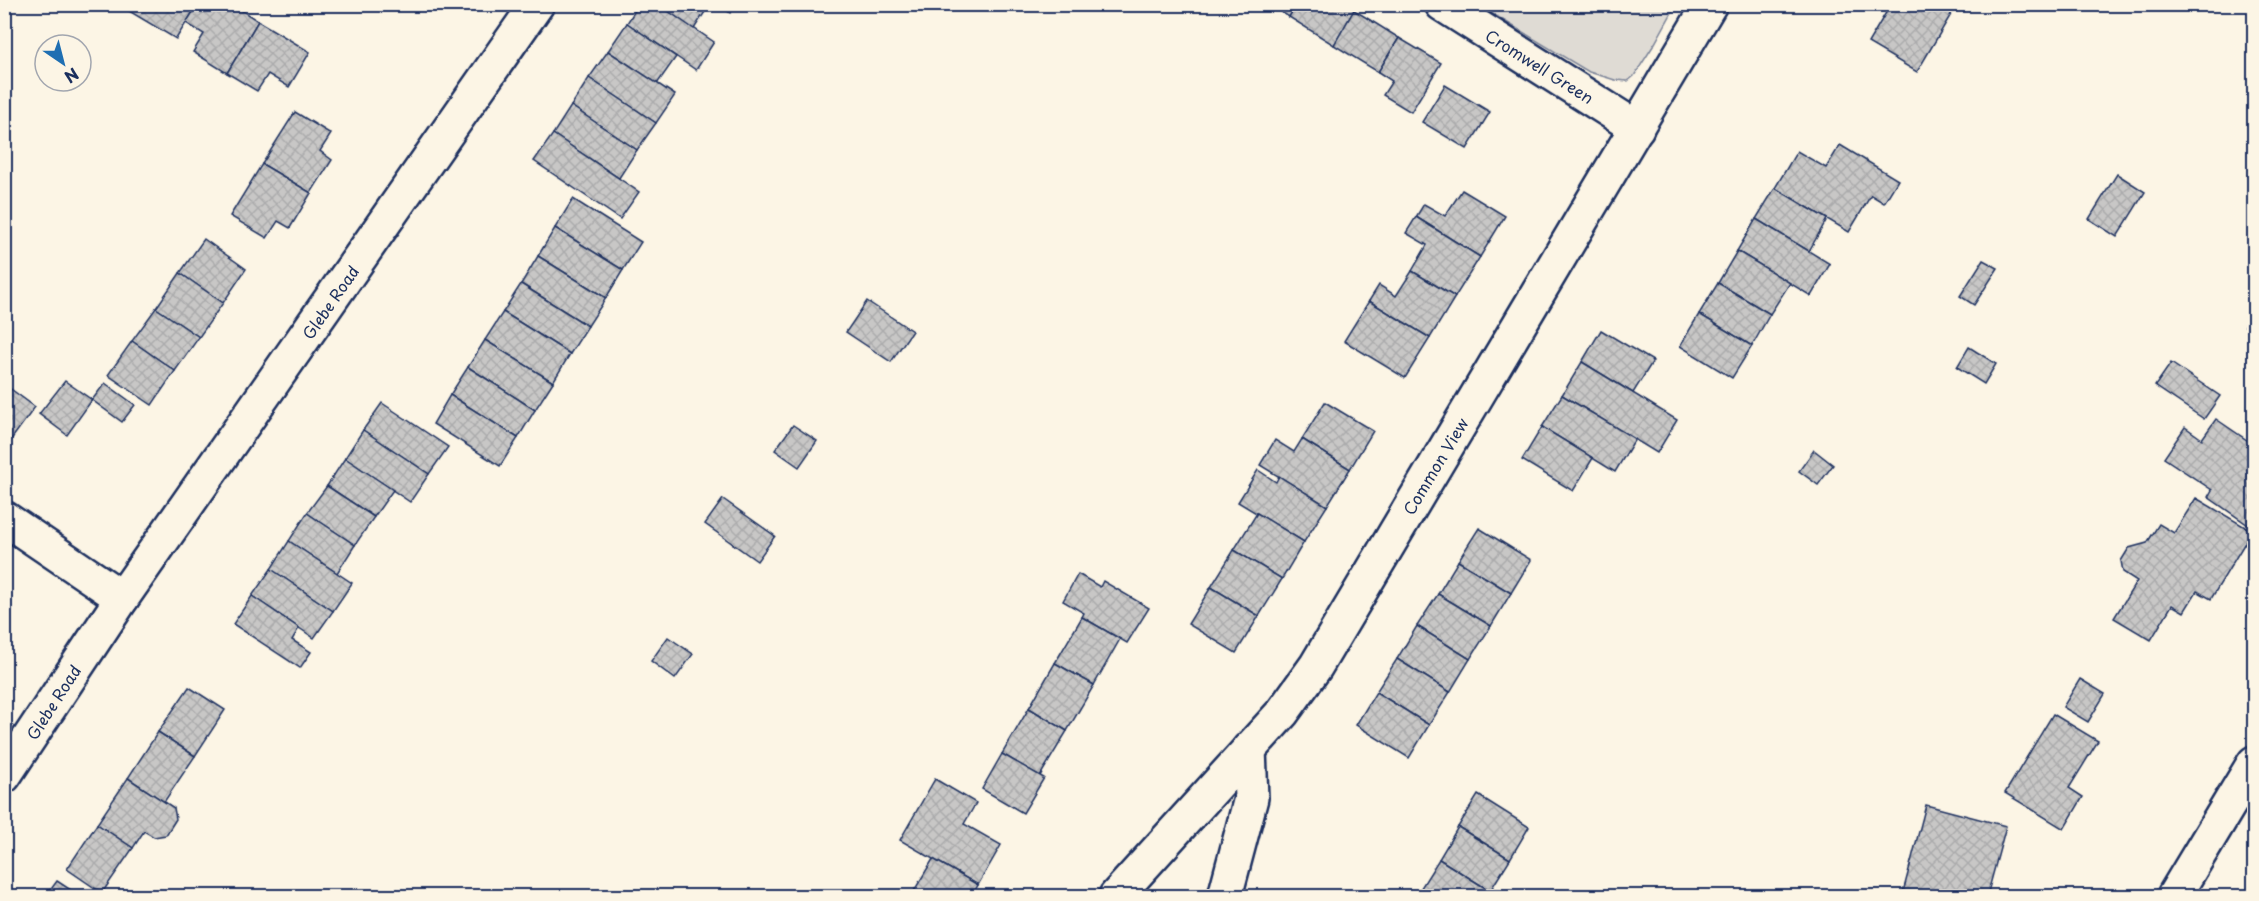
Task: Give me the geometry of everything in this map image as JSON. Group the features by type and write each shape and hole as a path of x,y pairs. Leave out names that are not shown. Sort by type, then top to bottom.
{"street":[{"name":"Cromwell Green","path":"1442,4 1637,128"},
{"name":"Common View","path":"1116,897 1282,712 1316,666 1710,4"},
{"name":"Glebe Road","path":"4,776 122,598 524,9"},
{"path":"4,518 122,598"},
{"path":"1225,897 1251,798 1249,749"},
{"path":"2174,897 2254,763"}],"shaded area":[{"path":"1676,4 1655,43 1634,76 1628,81 1615,80 1589,72 1478,5"}],"building":[{"path":"126,4 198,4 176,39 124,8"},
{"path":"198,4 232,4 258,21 227,73 193,52 204,34 186,23"},
{"path":"639,4 658,4 714,42 696,70 627,23"},
{"path":"658,4 710,4 694,29"},
{"path":"718,4 735,4 730,13"},
{"path":"1268,4 1297,4 1289,17"},
{"path":"1297,4 1345,4 1354,10 1334,45 1289,17"},
{"path":"1891,4 1942,4 1953,11 1917,72 1868,43"},
{"path":"1942,4 1957,4 1953,11"},
{"path":"1354,10 1399,38 1378,72 1334,45"},
{"path":"258,21 310,52 289,87 268,74 257,91 227,73"},
{"path":"627,23 676,57 657,84 608,51"},
{"path":"1399,38 1441,63 1411,112 1383,95 1392,81 1378,72"},
{"path":"608,51 675,95 656,123 589,78"},
{"path":"589,78 656,123 637,150 571,106"},
{"path":"1445,85 1490,112 1467,149 1422,122"},
{"path":"571,106 637,150 619,178 553,134"},
{"path":"295,112 331,134 320,151 332,160 311,193 262,164"},
{"path":"553,134 639,192 620,219 534,161"},
{"path":"1840,145 1898,180 1884,203 1871,195 1849,232 1775,188 1797,151 1826,168"},
{"path":"262,164 311,193 290,228 278,221 267,238 230,216"},
{"path":"2117,174 2145,192 2117,237 2089,219"},
{"path":"1775,188 1827,219 1809,251 1756,219"},
{"path":"1462,190 1505,216 1480,257 1416,217 1424,204 1445,216"},
{"path":"573,199 641,242 623,270 555,228"},
{"path":"1416,217 1480,257 1455,297 1412,271 1427,245 1406,233"},
{"path":"1756,219 1830,264 1811,296 1737,251"},
{"path":"555,228 623,270 606,298 538,256"},
{"path":"204,239 246,269 223,303 180,273"},
{"path":"1737,251 1790,283 1770,314 1718,283"},
{"path":"538,256 606,298 588,326 521,284"},
{"path":"1983,260 1998,268 1974,305 1960,296"},
{"path":"1412,271 1455,297 1430,338 1369,301 1379,285 1396,296"},
{"path":"180,273 223,303 199,337 156,308"},
{"path":"1718,283 1770,314 1752,346 1699,314"},
{"path":"521,284 588,326 570,354 503,312"},
{"path":"867,301 912,331 891,362 846,332"},
{"path":"1369,301 1430,338 1405,378 1344,341"},
{"path":"156,308 199,337 175,371 132,341"},
{"path":"2254,310 2254,333 2245,326"},
{"path":"503,312 570,354 553,382 485,340"},
{"path":"1699,314 1752,346 1732,378 1680,346"},
{"path":"1601,330 1653,361 1633,393 1582,362"},
{"path":"485,340 553,382 535,410 468,367"},
{"path":"132,341 175,371 152,405 108,375"},
{"path":"1969,347 1996,364 1984,384 1957,367"},
{"path":"1582,362 1677,420 1657,453 1562,395"},
{"path":"2171,363 2220,396 2204,419 2155,386"},
{"path":"468,367 535,410 518,438 450,395"},
{"path":"65,381 92,400 67,435 39,414"},
{"path":"105,383 135,405 122,422 92,400"},
{"path":"4,384 35,407 7,445 4,444"},
{"path":"450,395 518,438 500,466 433,424"},
{"path":"1562,395 1635,439 1615,472 1542,427"},
{"path":"1325,402 1373,431 1350,469 1302,439"},
{"path":"382,403 448,447 429,474 363,430"},
{"path":"2216,419 2254,445 2254,529 2208,497 2212,490 2164,458 2185,427 2202,439"},
{"path":"793,425 817,441 799,467 775,450"},
{"path":"1542,427 1593,458 1573,491 1522,460"},
{"path":"363,430 429,474 410,502 345,458"},
{"path":"1302,439 1350,469 1327,506 1260,465 1275,440 1294,452"},
{"path":"1814,450 1833,465 1818,485 1799,471"},
{"path":"345,458 393,490 374,517 327,486"},
{"path":"1258,470 1276,482 1279,476 1327,506 1304,542 1238,502"},
{"path":"327,486 374,517 355,545 307,513"},
{"path":"2196,498 2252,531 2211,599 2197,591 2184,612 2172,605 2151,640 2114,618 2137,581 2123,572 2121,561 2129,548 2147,543 2159,524 2174,533"},
{"path":"723,499 775,536 757,561 705,524"},
{"path":"307,513 355,545 337,573 289,541"},
{"path":"1257,513 1304,542 1282,579 1234,550"},
{"path":"1479,528 1531,560 1511,593 1458,561"},
{"path":"289,541 352,583 333,611 271,569"},
{"path":"1234,550 1282,579 1259,616 1211,587"},
{"path":"1458,561 1511,593 1491,626 1438,594"},
{"path":"271,569 333,611 314,638 252,596"},
{"path":"1078,574 1100,587 1103,581 1149,608 1127,643 1082,617 1084,613 1063,601"},
{"path":"1211,587 1259,616 1236,653 1188,624"},
{"path":"1438,594 1491,626 1470,659 1417,626"},
{"path":"252,596 299,628 292,640 311,652 300,668 233,624"},
{"path":"1082,617 1120,639 1094,685 1055,663"},
{"path":"1417,626 1470,659 1450,692 1397,659"},
{"path":"668,637 693,654 675,679 651,661"},
{"path":"1397,659 1450,692 1429,725 1376,692"},
{"path":"1055,663 1094,685 1067,731 1029,708"},
{"path":"2080,679 2105,694 2088,722 2063,707"},
{"path":"189,687 225,710 195,756 158,732"},
{"path":"1376,692 1429,725 1409,758 1356,725"},
{"path":"1029,708 1067,731 1040,776 1002,754"},
{"path":"2053,714 2098,741 2069,788 2083,797 2064,829 2005,793"},
{"path":"158,732 195,756 164,802 128,778"},
{"path":"1002,754 1044,778 1023,813 982,789"},
{"path":"128,778 174,808 176,819 166,835 154,837 144,831 133,848 97,824"},
{"path":"935,779 976,803 964,824 1001,845 978,885 900,840"},
{"path":"1478,795 1529,827 1510,859 1458,827"},
{"path":"1926,805 2006,826 1987,896 1902,896"},
{"path":"97,824 133,848 102,893 67,869"},
{"path":"1458,827 1510,859 1490,891 1439,859"},
{"path":"933,859 978,885 972,896 911,896"},
{"path":"1439,859 1499,896 1427,896 1419,891"},
{"path":"57,881 80,896 46,896"}]}
